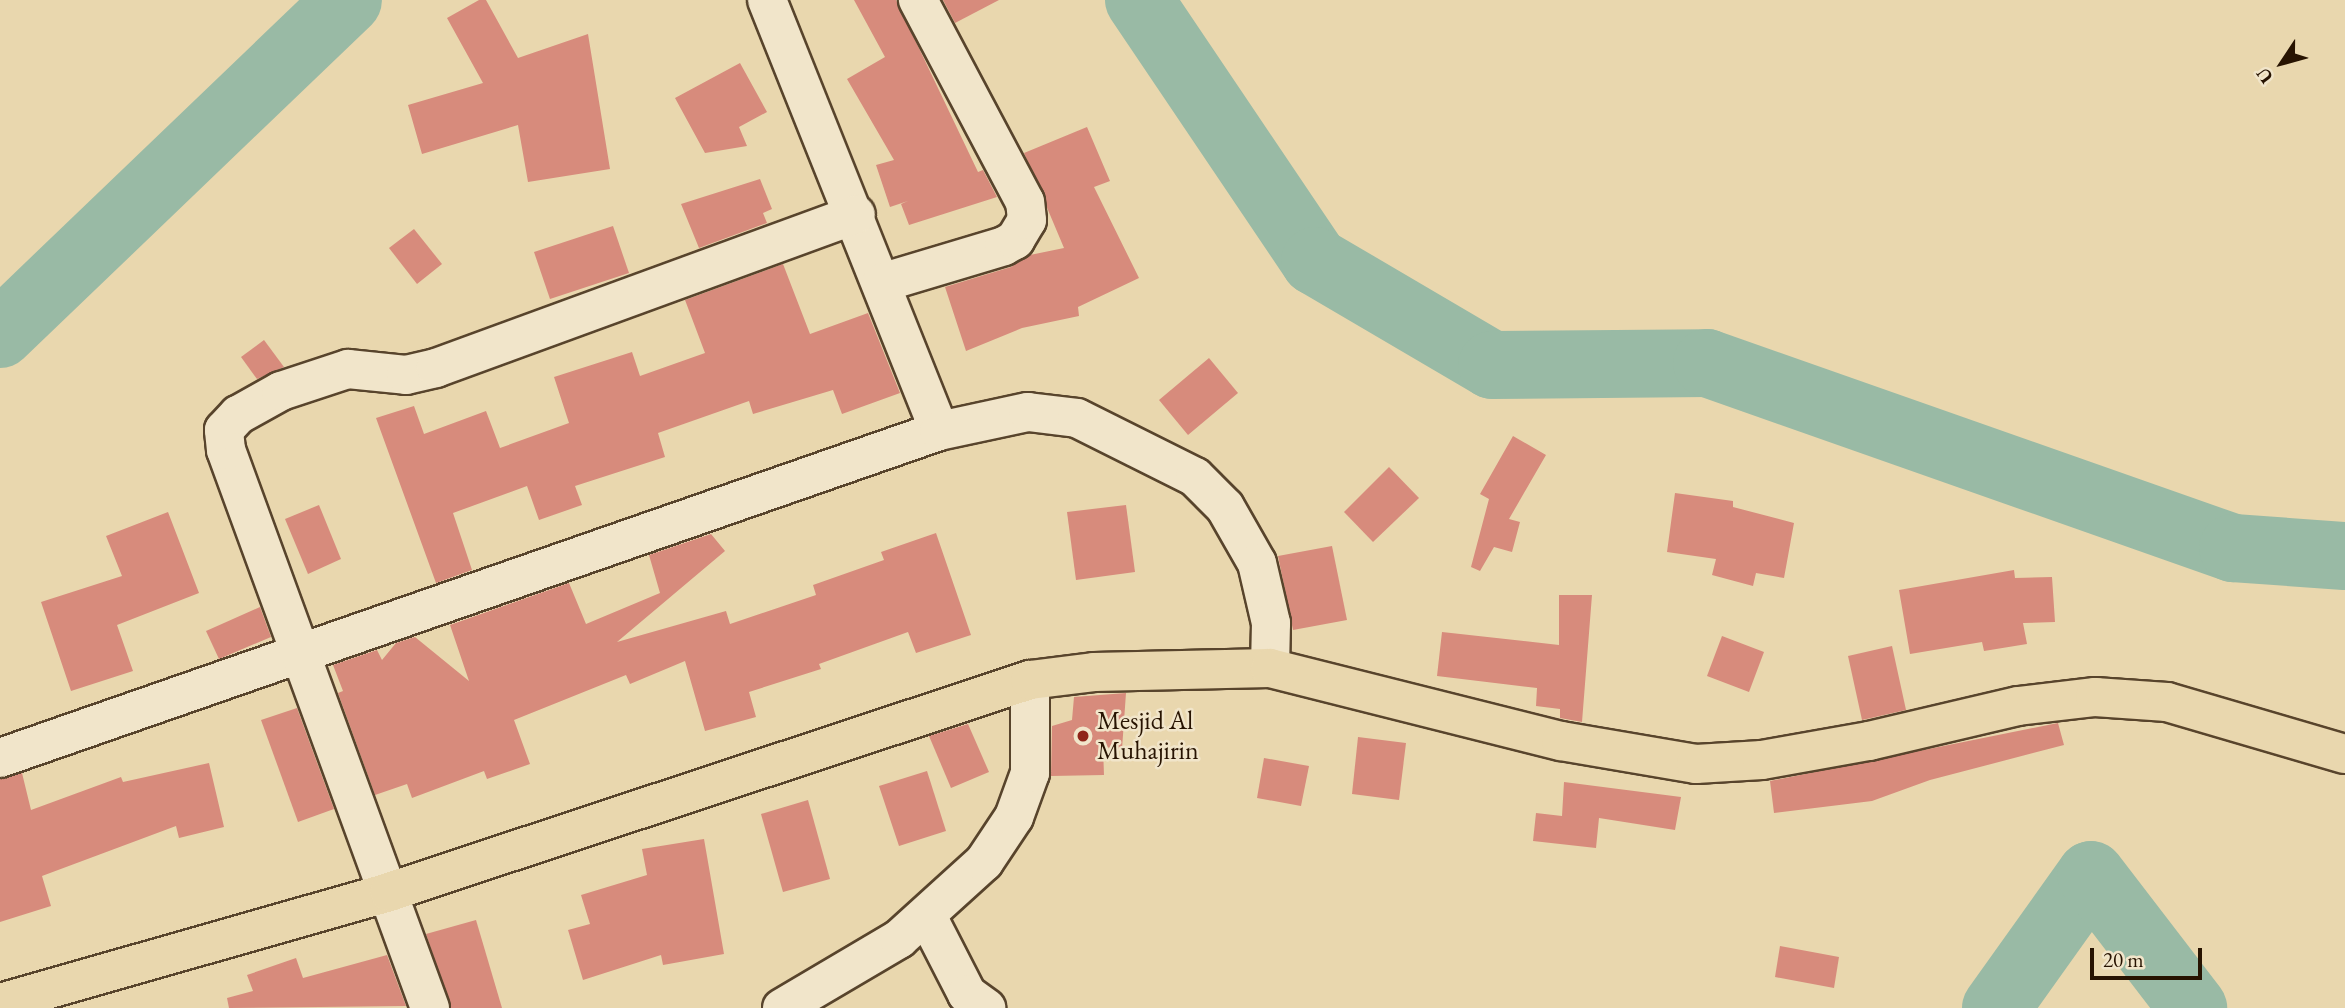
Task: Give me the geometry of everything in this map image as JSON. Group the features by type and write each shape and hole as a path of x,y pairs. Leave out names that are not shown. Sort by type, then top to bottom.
{"highway":[{"path":"0,1003 389,892 1030,680 1165,667 1270,668 1561,741 1696,764 1762,760 1869,741 2018,706 2095,697 2167,702 2345,754"}],"street":[{"path":"767,0 856,214 939,431"},
{"path":"881,283 1004,246 1015,240 1027,220 1025,202 918,0"},
{"path":"430,1008 226,450 224,430 238,415 281,391 348,369 406,375 436,368 856,214"},
{"path":"0,758 301,656 939,431 1044,411 1077,418 1195,477 1225,507 1257,564 1271,623 1270,668"},
{"path":"782,1008 928,918 984,862 1014,817 1030,773 1030,680"},
{"path":"928,918 967,994 986,1008"}],"building":[{"path":"479,0 486,0 518,58 588,34 610,169 528,182 518,125 422,154 408,105 483,83 447,18"},
{"path":"854,0 896,0 978,172 983,170 997,197 909,225 901,204 908,201 890,207 876,165 894,160 847,79 885,57"},
{"path":"943,0 999,0 955,23"},
{"path":"740,63 767,112 739,127 747,146 705,153 675,98"},
{"path":"1087,127 1110,181 1094,187 1139,278 1078,307 1079,316 1022,328 966,351 945,287 1011,267 1030,255 1064,248 1024,153"},
{"path":"760,179 772,209 763,213 767,223 699,248 681,204"},
{"path":"613,226 629,273 550,299 534,252"},
{"path":"414,229 442,264 417,284 389,248"},
{"path":"783,264 810,334 868,313 900,393 842,414 833,390 753,414 749,401 658,433 665,457 575,486 582,505 539,520 527,486 453,513 472,570 436,583 376,418 414,406 424,434 486,411 500,448 569,423 554,377 632,352 640,376 705,353 685,300"},
{"path":"264,340 284,367 257,379 241,357"},
{"path":"1209,358 1238,393 1188,435 1159,400"},
{"path":"1513,436 1546,455 1509,519 1520,522 1512,552 1494,547 1480,571 1471,567 1489,499 1480,494"},
{"path":"1389,467 1419,498 1373,542 1344,512"},
{"path":"1675,493 1733,501 1733,507 1794,523 1784,578 1756,573 1753,586 1712,575 1716,559 1667,552"},
{"path":"319,505 341,559 308,574 285,519"},
{"path":"1126,505 1135,572 1076,580 1067,512"},
{"path":"168,512 199,593 117,625 133,671 71,691 41,602 122,576 106,536"},
{"path":"936,533 971,635 916,653 908,632 819,664 821,669 749,692 756,717 705,731 685,661 630,684 626,675 514,720 530,764 487,779 484,771 412,798 407,784 375,795 338,693 343,691 333,665 377,650 382,660 396,643 415,637 469,681 450,625 569,583 586,624 660,593 649,555 711,534 725,551 617,642 726,611 730,624 816,595 813,585 884,560 881,552"},
{"path":"1332,546 1347,620 1293,630 1278,556"},
{"path":"2014,570 2015,578 2052,577 2055,622 2023,623 2027,644 1984,651 1982,642 1910,654 1899,590"},
{"path":"1559,595 1592,595 1582,722 1560,718 1560,709 1536,706 1537,688 1437,676 1442,632 1559,645"},
{"path":"260,607 271,637 219,659 206,631"},
{"path":"1722,636 1764,652 1749,692 1707,676"},
{"path":"1892,646 1906,710 1862,720 1848,656"},
{"name":"Mesjid Al Muhajirin","path":"1126,693 1122,749 1103,747 1104,775 1051,776 1052,726 1072,720 1074,697"},
{"path":"297,708 334,809 298,822 261,720"},
{"path":"2058,723 2064,745 1930,780 1872,801 1774,813 1770,781"},
{"path":"968,724 989,772 951,788 929,736"},
{"path":"1358,737 1406,743 1399,800 1352,794"},
{"path":"1264,758 1309,766 1301,806 1257,798"},
{"path":"209,763 224,827 179,838 176,826 42,876 51,906 0,922 0,779 22,773 31,810 121,777 123,782"},
{"path":"927,771 946,831 899,846 879,786"},
{"path":"1564,782 1681,797 1675,830 1599,818 1596,848 1533,841 1536,813 1562,816"},
{"path":"808,800 830,879 783,892 761,814"},
{"path":"704,839 724,954 663,965 661,955 583,980 568,930 590,924 581,895 647,875 642,849"},
{"path":"476,920 502,1008 451,1008 426,934"},
{"path":"1780,946 1839,957 1834,988 1775,977"},
{"path":"387,955 406,1006 229,1008 227,998 253,991 247,975 296,958 303,978"}],"waterway":[{"path":"0,334 348,0"},
{"path":"1139,0 1315,261 1492,365 1707,363 2233,548 2345,556"},
{"path":"1996,1008 2091,875 2193,1008"}],"place":[{"name":"Mesjid Al Muhajirin","path":"1083,736"}]}
